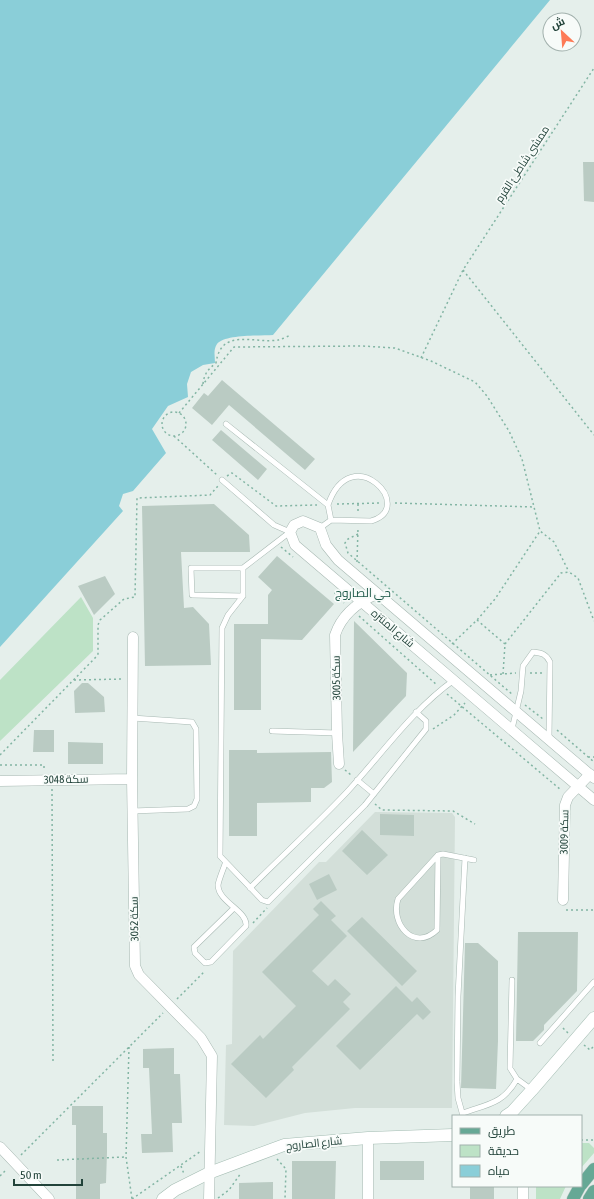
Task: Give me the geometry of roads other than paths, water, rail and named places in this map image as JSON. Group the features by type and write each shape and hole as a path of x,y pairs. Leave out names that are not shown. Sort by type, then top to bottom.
{"main road":[{"path":"510,1115 594,1018"},
{"name":"شارع الصاروج","path":"163,1199 175,1190 209,1173 284,1145 368,1138 452,1135"},
{"path":"582,1185 594,1168"},
{"path":"573,1199 580,1187"},
{"path":"589,1199 594,1191"}],"street":[{"path":"290,532 294,525 303,521 320,528"},
{"name":"شارع المنتزه","path":"320,528 326,545 338,560 351,572 592,776"},
{"name":"شارع المنتزه","path":"290,532 295,545 594,800"},
{"path":"361,600 377,594"},
{"name":"سكة 3005","path":"339,764 335,635 338,625 344,616 361,600"},
{"path":"397,631 407,619"},
{"name":"سكة 3052","path":"132,637 132,811 135,966 139,975 201,1038 212,1056 208,1199"},
{"name":"سكة 3009","path":"564,904 565,805 568,797 578,786 592,776"},
{"name":"سكة 3048","path":"0,781 132,779"},
{"path":"368,1138 368,1199"},
{"path":"0,1147 49,1199"},
{"path":"523,1187 523,1199"}],"lane":[{"path":"226,424 328,505"},
{"path":"320,528 331,520 377,520 381,517 387,503 386,496 376,483 370,479 349,477 340,482 333,491 328,505 331,520"},
{"path":"222,480 274,525 290,532 243,568 191,568 192,595 243,596"},
{"path":"243,568 243,596 228,615 222,628 220,856 225,864 262,900 268,902 374,794 426,729 426,721 416,712"},
{"path":"512,729 512,720 519,700 523,666 527,658 533,652 541,653 547,656 550,662 549,740"},
{"path":"250,888 357,780 416,712 441,689 454,680"},
{"path":"132,718 192,722 196,729 197,799 194,806 188,809 132,811"},
{"path":"272,730 337,734"},
{"path":"357,780 374,794"},
{"path":"438,855 437,930 432,935 425,937 410,936 403,930 398,922 396,906 398,899 438,855 443,854 474,860"},
{"path":"465,858 458,996 457,1082 458,1098 463,1115 503,1098 512,1089 517,1078"},
{"path":"225,864 218,886 221,894 244,918 246,926 210,962 205,963 195,953 194,947 234,908"},
{"path":"512,980 510,1068 517,1078 532,1090"},
{"path":"540,1043 594,982"}],"water":[{"path":"0,0 550,0 273,335 235,337 221,341 217,344 215,349 215,363 203,365 191,372 187,384 188,397 168,406 152,429 166,453 133,491 123,494 119,506 123,511 0,647"}],"district":[{"name":"حي الصاروج","path":"363,593"}]}
